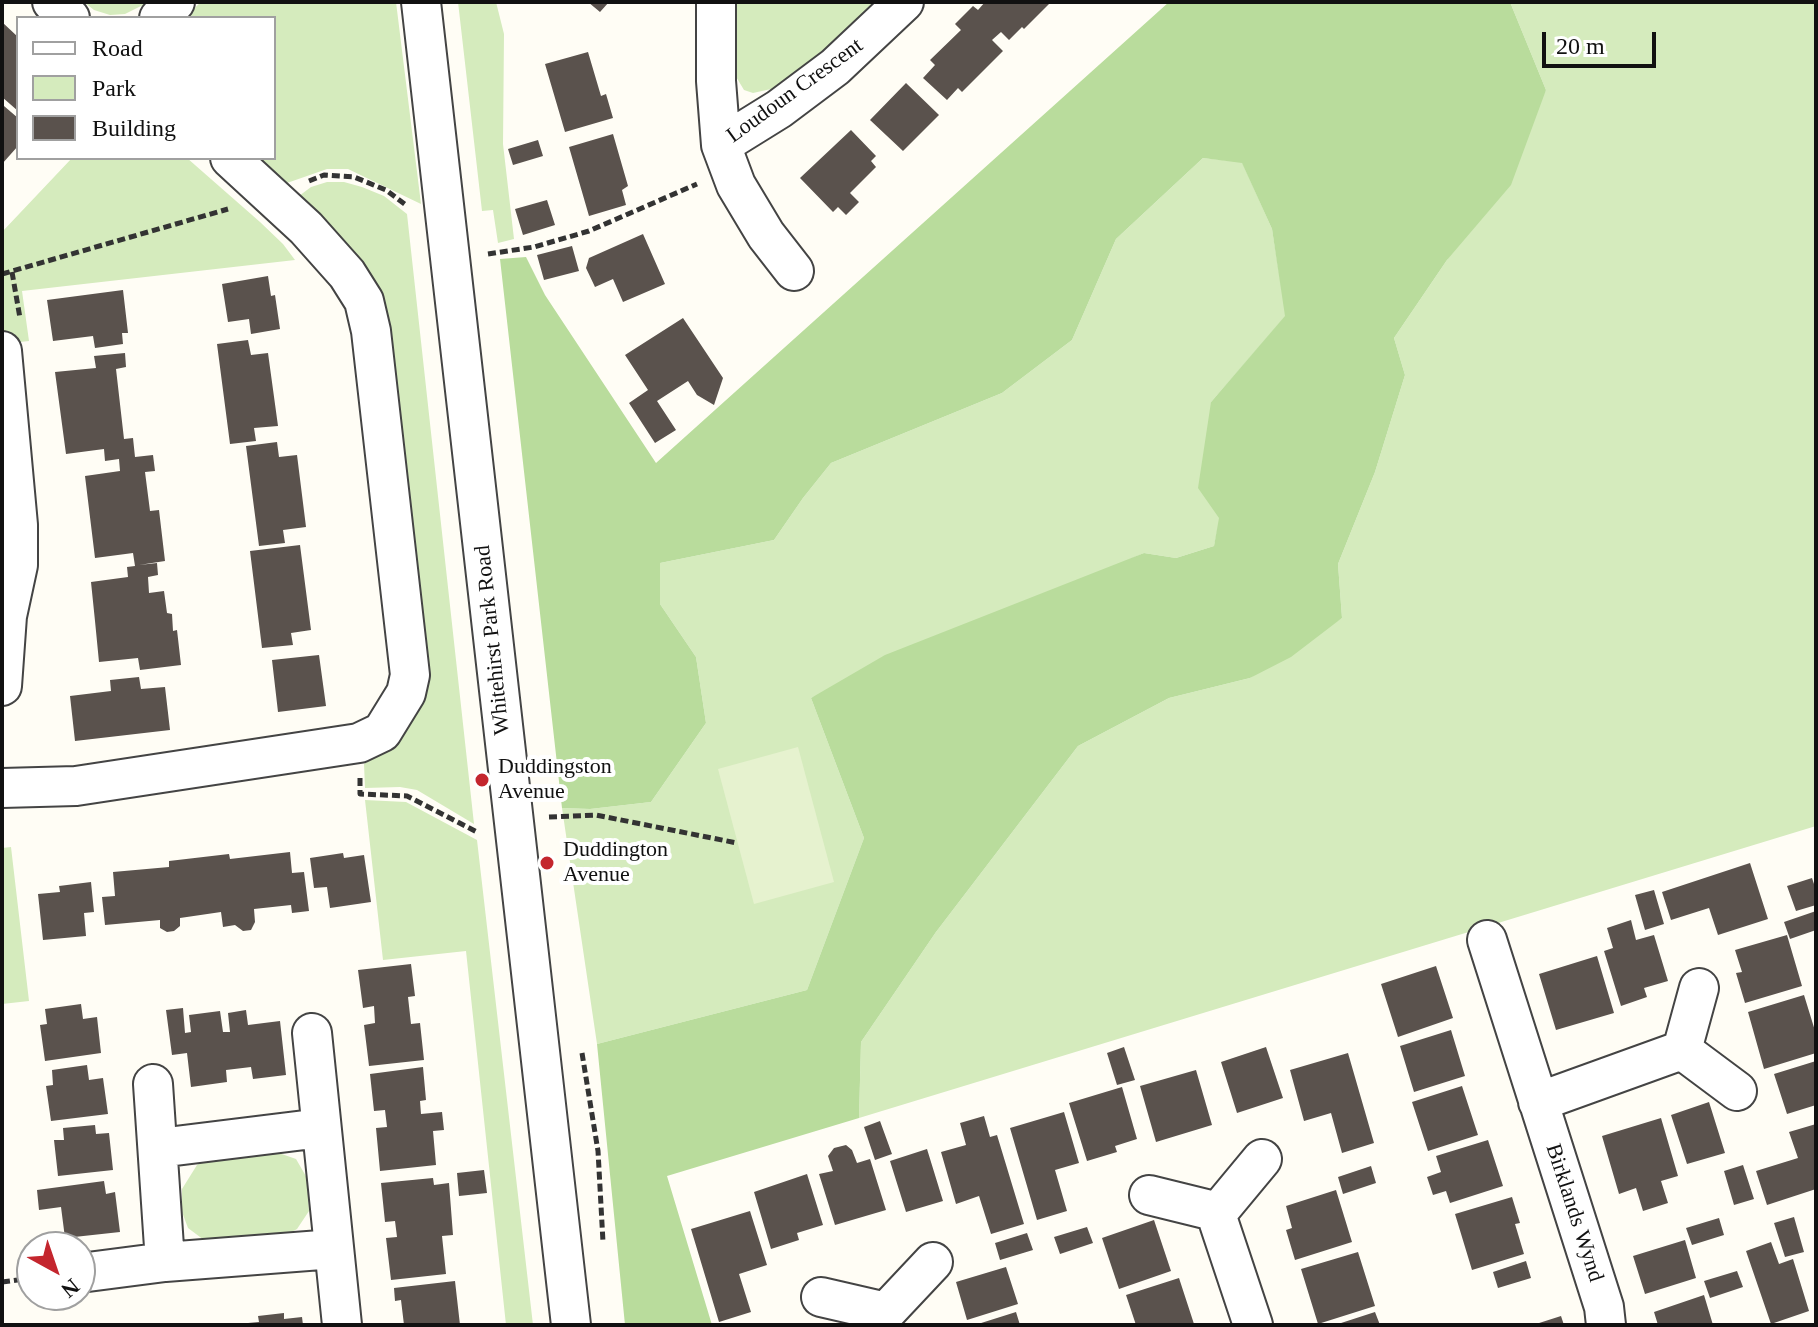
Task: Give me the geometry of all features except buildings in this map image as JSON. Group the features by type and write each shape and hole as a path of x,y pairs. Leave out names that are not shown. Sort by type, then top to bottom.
{"street":[{"path":"52,2 68,16"},
{"name":"Whitehirst Park Road","path":"421,2 571,1325"},
{"name":"Loudoun Crescent","path":"716,2 716,81 725,157 736,185 766,235 794,271"},
{"name":"Loudoun Crescent","path":"725,157 779,109 835,67 904,2"},
{"path":"2,788 76,786 359,743 382,732 398,708 410,675 371,331 364,301 347,274 273,195 232,160"},
{"path":"2,351 18,525 18,565 7,616 2,686"},
{"name":"Birklands Wynd","path":"1487,940 1604,1307 1606,1325"},
{"path":"1682,1050 1699,988"},
{"path":"312,1033 342,1325"},
{"path":"1538,1102 1682,1050"},
{"path":"1682,1050 1737,1091"},
{"path":"153,1084 165,1262"},
{"path":"159,1148 321,1128"},
{"path":"1149,1195 1218,1212 1262,1159"},
{"path":"1215,1211 1253,1325"},
{"path":"96,1271 165,1262 334,1249"},
{"path":"821,1297 888,1318 933,1262"}],"path":[{"path":"2,274 273,195 324,175 354,177 386,190 412,210 479,222 486,254 534,247 589,231 725,157"},
{"path":"359,743 360,794 407,796 477,832 548,817 596,815 737,843"}],"green space":[{"path":"84,2 149,2 125,14 110,15 94,10"},
{"path":"201,2 396,2 421,204 348,169 327,169 287,183 261,160 276,160 276,16 186,16"},
{"path":"458,2 496,2 504,34 503,144 514,239 498,243 493,210 482,211"},
{"path":"732,2 881,2 780,87 753,93 744,90 735,75"},
{"path":"1169,2 1510,2 1546,90 1511,185 1447,260 1394,338 1405,375 1375,472 1338,564 1342,618 1291,657 1250,678 1169,698 1078,746 936,932 861,1042 859,1118 667,1176 712,1325 625,1325 597,1044 807,990 864,838 811,698 885,655 1144,553 1176,558 1214,546 1219,518 1198,488 1211,402 1285,316 1272,229 1242,163 1203,158 1116,239 1072,340 1002,393 831,463 774,540 660,563 660,604 696,657 706,723 651,802 590,809 562,808 500,259 526,257 545,295 656,463"},
{"path":"1510,2 1816,2 1816,826 859,1118 861,1042 936,932 1078,746 1169,698 1250,678 1342,618 1338,564 1375,472 1405,375 1394,338 1447,260 1546,90"},
{"path":"1203,158 1242,162 1272,229 1286,316 1211,402 1220,518 1214,546 1176,558 1144,553 811,698 864,838 807,990 597,1044 562,808 590,809 651,802 706,723 696,657 660,604 660,563 774,540 831,463 1002,393 1072,340 1116,239"},
{"path":"70,160 189,160 260,222 295,260 22,291 29,341 2,344 2,232"},
{"path":"327,182 344,182 362,187 384,196 407,214 474,824 417,790 365,788 364,764 387,749 405,730 360,265 335,232 299,196 311,187"},
{"path":"798,747 834,882 754,904 718,769"},
{"path":"365,800 406,802 477,840 533,1325 506,1325 466,951 383,960"},
{"path":"11,847 29,1001 2,1004 2,848"},
{"path":"276,1152 296,1159 307,1178 309,1211 297,1229 288,1234 215,1242 204,1240 188,1228 182,1212 182,1189 197,1165 205,1160"}],"place":[{"name":"Duddingston Avenue","path":"482,780"},
{"name":"Duddington Avenue","path":"547,863"}]}
